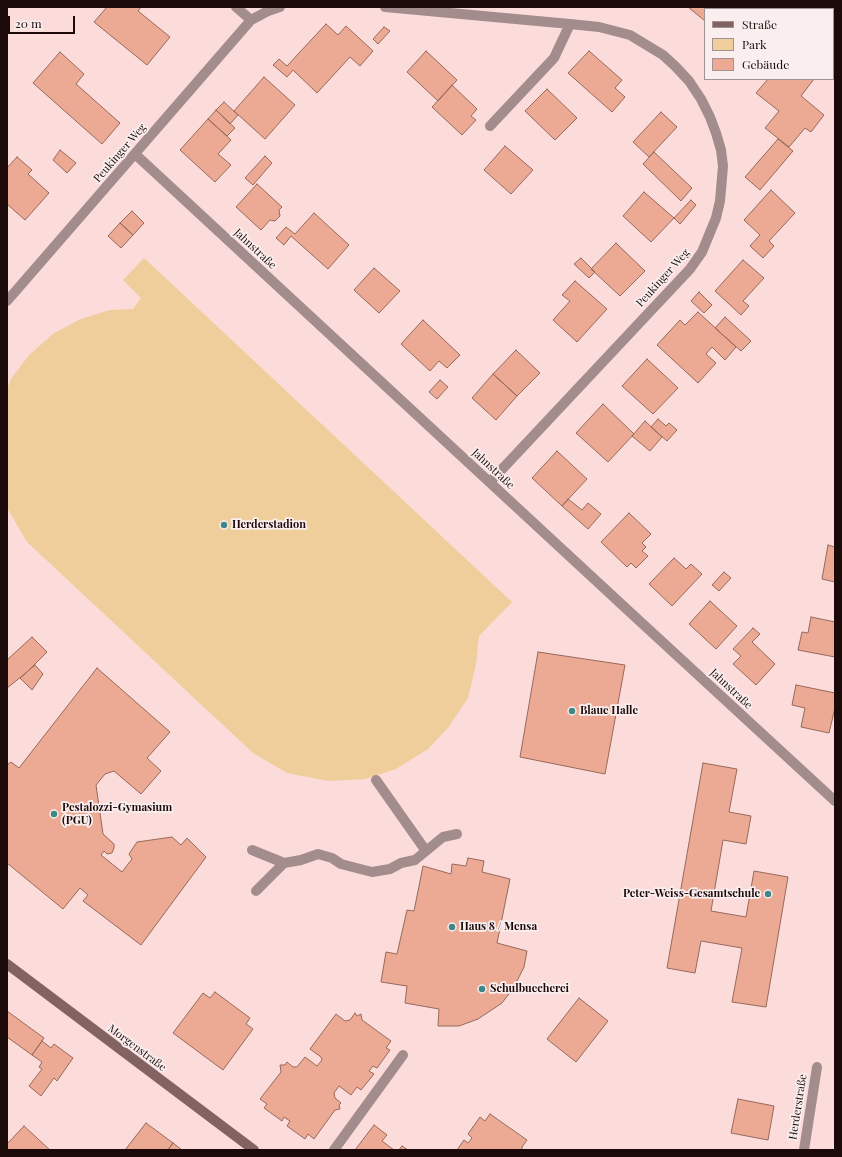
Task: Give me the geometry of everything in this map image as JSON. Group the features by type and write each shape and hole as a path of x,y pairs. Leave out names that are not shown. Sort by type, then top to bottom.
{"main road":[{"name":"Morgenstraße","path":"7,964 254,1150"}],"street":[{"path":"236,7 251,20"},
{"name":"Peukinger Weg","path":"7,301 251,20 268,11 280,7"},
{"name":"Peukinger Weg","path":"385,7 438,10 599,27 630,35 663,55 676,66 689,81 701,98 716,133 721,150 723,166 720,201 716,218 702,252 690,269 490,482"},
{"path":"490,126 554,58 570,24"},
{"name":"Jahnstraße","path":"135,154 835,801"},
{"path":"376,780 426,851"},
{"path":"252,850 284,863 301,860 318,854 332,858 341,864 372,872 390,869 401,863 415,860 443,837 457,834"},
{"path":"256,890 284,863"},
{"path":"334,1150 403,1056"},
{"name":"Herderstraße","path":"804,1150 817,1067"}],"green space":[{"name":"Herderstadion","path":"144,258 512,602 479,636 476,664 468,698 448,728 428,749 396,769 365,779 328,781 287,773 253,753 27,542 7,508 7,389 11,379 29,355 54,333 81,319 110,310 133,309 141,298 123,280"}],"building":[{"path":"107,7 141,7 138,11 170,37 147,65 94,22"},
{"path":"688,7 725,7 704,8 704,20"},
{"path":"754,7 755,8 724,8"},
{"path":"326,24 338,35 346,26 373,51 360,66 350,57 317,93 293,70 287,77 273,65 279,59 287,66"},
{"path":"384,27 390,31 378,44 373,39"},
{"path":"426,51 457,80 438,101 407,72"},
{"path":"589,51 622,80 615,88 625,97 612,112 568,73"},
{"path":"60,52 84,74 76,84 120,123 102,144 33,83"},
{"path":"264,77 295,105 265,139 234,111"},
{"path":"767,80 813,80 801,96 824,115 811,132 805,128 789,147 765,128 779,111 756,93"},
{"path":"452,85 477,109 471,116 476,120 462,135 432,107"},
{"path":"547,89 577,118 555,140 525,111"},
{"path":"224,102 238,115 230,124 216,110"},
{"path":"216,110 235,128 227,136 208,119"},
{"path":"661,112 677,127 649,157 633,142"},
{"path":"208,119 231,140 218,154 231,165 215,182 180,150"},
{"path":"778,139 793,151 760,190 745,177"},
{"path":"505,146 533,170 511,194 484,170"},
{"path":"60,150 76,163 67,173 53,160"},
{"path":"654,152 692,188 681,201 643,164"},
{"path":"265,156 272,163 253,185 245,178"},
{"path":"17,157 32,170 28,174 49,193 25,220 7,204 7,168"},
{"path":"257,184 282,207 279,210 280,216 275,221 270,220 261,230 236,207"},
{"path":"771,190 795,213 769,241 774,246 763,258 750,246 760,235 744,220"},
{"path":"644,192 674,218 651,242 623,216"},
{"path":"691,200 696,205 680,224 674,218"},
{"path":"132,211 144,223 133,235 120,223"},
{"path":"314,213 349,245 328,269 291,236 284,245 276,238 286,227 295,234"},
{"path":"120,223 133,235 121,248 108,236"},
{"path":"616,243 645,271 620,296 591,269"},
{"path":"581,258 595,272 589,278 574,264"},
{"path":"743,260 764,278 743,301 749,306 741,315 715,291"},
{"path":"374,268 400,291 379,313 354,290"},
{"path":"575,281 607,309 577,342 553,320 570,301 562,295"},
{"path":"699,292 712,305 704,313 691,301"},
{"path":"698,312 736,347 725,360 712,347 706,354 716,363 698,383 657,345 680,320 685,325"},
{"path":"725,317 751,341 741,351 715,328"},
{"path":"423,320 460,355 447,368 439,361 430,371 401,344"},
{"path":"516,350 540,373 517,396 493,374"},
{"path":"647,359 678,388 653,414 622,386"},
{"path":"493,374 517,396 496,420 472,398"},
{"path":"440,380 448,387 437,399 429,392"},
{"path":"603,404 634,434 608,462 576,433"},
{"path":"658,419 666,426 669,423 677,430 667,441 651,427"},
{"path":"645,421 662,437 650,451 632,436"},
{"path":"557,451 587,479 562,506 532,478"},
{"path":"568,499 582,510 588,503 601,514 588,529 562,506"},
{"path":"629,513 651,534 642,543 646,547 642,551 648,556 636,568 631,563 627,567 601,542"},
{"path":"828,545 835,547 835,582 822,579"},
{"path":"674,558 686,569 691,564 702,574 672,606 649,584"},
{"path":"724,572 731,578 719,591 712,585"},
{"path":"710,601 737,626 716,649 689,624"},
{"path":"811,617 835,622 835,657 798,650 802,632 808,633"},
{"path":"753,628 760,634 752,642 775,664 756,685 733,664 741,656 733,649"},
{"path":"32,637 47,652 26,673 7,688 7,660"},
{"name":"Blaue Halle","path":"538,652 625,665 605,774 520,757"},
{"path":"35,665 43,674 32,690 20,678"},
{"name":"Pestalozzi-Gymasium (PGU)","path":"97,668 170,732 147,758 161,771 141,794 114,771 105,774 96,785 103,834 114,844 112,853 107,854 104,851 101,855 122,872 132,859 129,854 137,842 172,837 181,845 187,838 206,857 141,945 83,901 88,895 80,888 63,909 7,863 7,765 11,762 19,768"},
{"path":"796,685 835,693 835,708 829,733 801,727 805,708 792,705"},
{"name":"Peter-Weiss-Gesamtschule","path":"703,763 737,769 729,812 751,816 746,844 723,840 711,911 746,917 754,871 788,877 766,1007 732,1002 742,948 701,941 695,973 667,968"},
{"name":"Haus 8 / Mensa","path":"468,858 484,861 482,872 510,879 497,943 527,951 524,967 514,987 502,1003 478,1019 459,1026 438,1026 439,1009 405,1003 407,986 381,982 386,952 397,954 407,910 414,911 423,866 451,874 452,864 466,866"},
{"path":"215,992 250,1018 246,1024 253,1029 223,1070 173,1033 203,993 210,998"},
{"path":"579,998 608,1021 576,1062 547,1039"},
{"path":"7,1011 44,1038 32,1055 7,1037"},
{"path":"355,1013 357,1016 361,1014 362,1020 391,1041 386,1048 390,1050 377,1068 373,1066 369,1071 374,1074 361,1090 357,1087 351,1095 339,1086 334,1093 335,1098 341,1103 339,1105 340,1109 335,1110 314,1139 308,1134 305,1139 287,1126 290,1121 284,1117 282,1121 264,1108 267,1104 260,1099 281,1072 280,1065 285,1065 287,1062 293,1067 297,1067 305,1057 317,1066 322,1060 321,1057 310,1049 336,1014 345,1021 350,1020"},
{"path":"42,1041 51,1048 54,1044 73,1058 57,1081 54,1078 41,1096 29,1086 42,1069 39,1067 42,1062 32,1055"},
{"path":"738,1099 774,1106 768,1140 731,1133"},
{"path":"490,1114 527,1140 522,1147 522,1150 457,1150 464,1140 468,1143 472,1138 468,1134 480,1117 485,1121"},
{"path":"146,1123 173,1143 168,1150 125,1150"},
{"path":"374,1125 387,1135 382,1141 394,1150 355,1150"},
{"path":"24,1126 50,1150 7,1150 7,1144"},
{"path":"173,1143 182,1150 168,1150"},
{"path":"402,1146 408,1150 399,1150"}],"place":[{"name":"Herderstadion","path":"224,525"},
{"name":"Blaue Halle","path":"572,711"},
{"name":"Pestalozzi-Gymasium (PGU)","path":"54,814"},
{"name":"Peter-Weiss-Gesamtschule","path":"768,894"},
{"name":"Haus 8 / Mensa","path":"452,927"},
{"name":"Schulbuecherei","path":"482,989"}]}
